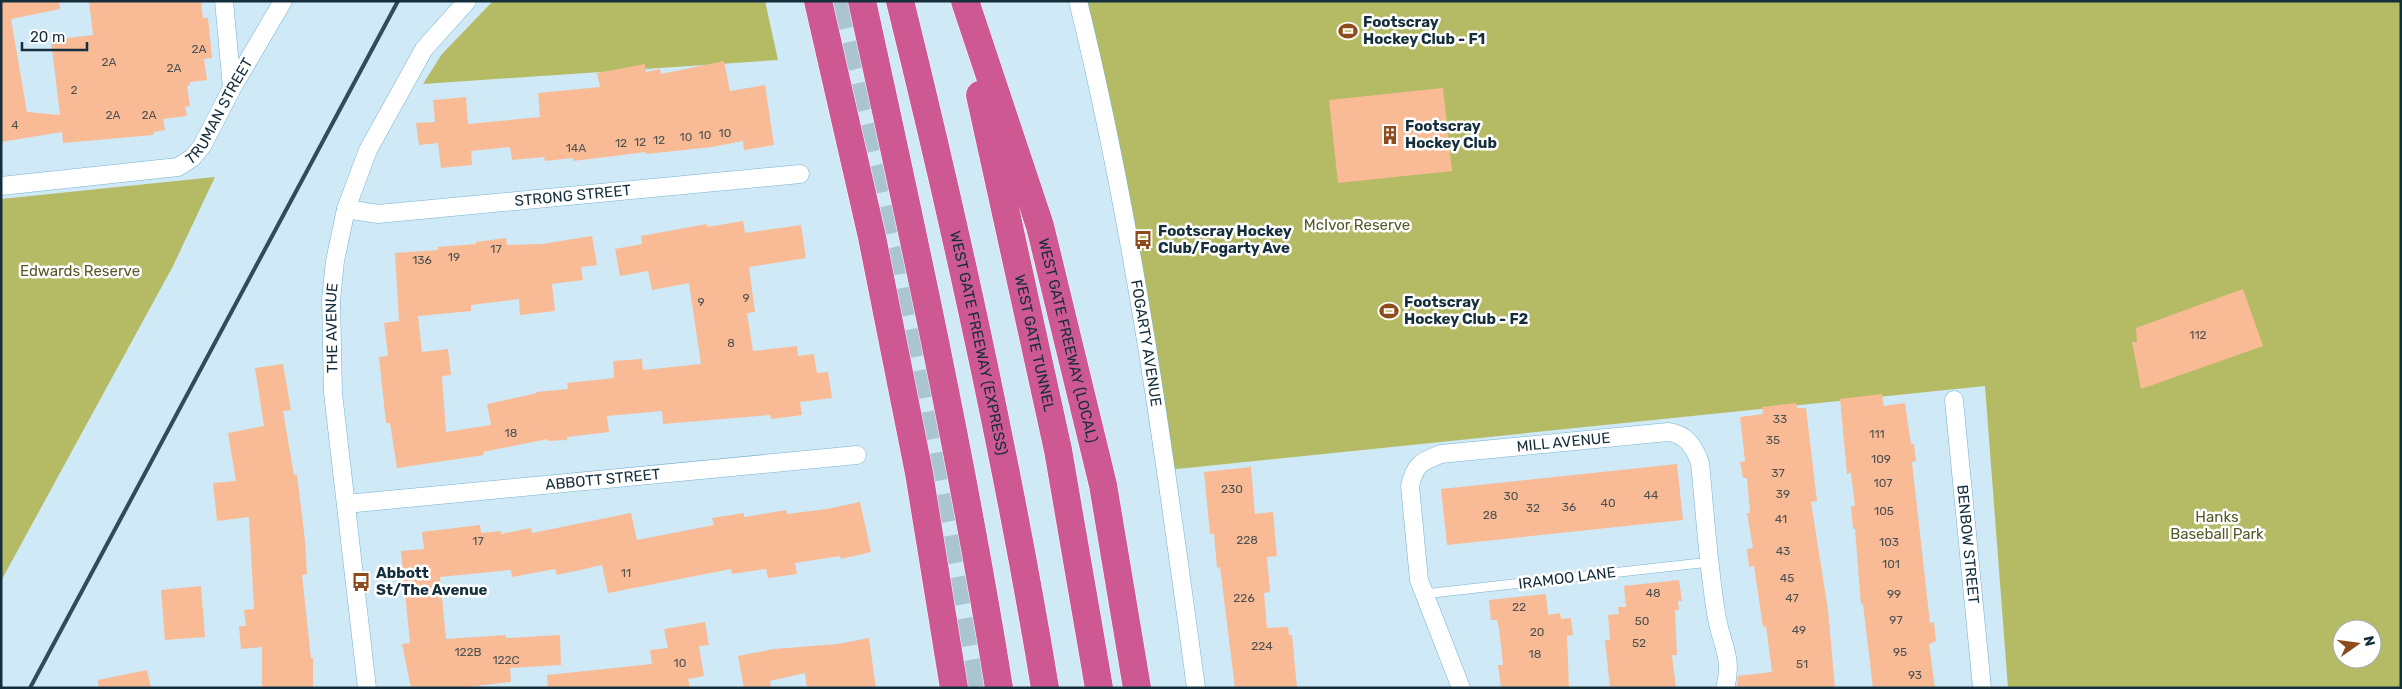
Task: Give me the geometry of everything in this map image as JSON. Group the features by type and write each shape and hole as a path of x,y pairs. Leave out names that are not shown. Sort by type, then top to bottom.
{"highway":[{"path":"818,1 872,237 919,473 954,688"},
{"path":"862,1 911,224 956,448 999,688"},
{"name":"WEST GATE FREEWAY (EXPRESS)","path":"900,1 952,213 994,414 1045,688"},
{"name":"WEST GATE TUNNEL","path":"960,1 1058,450 1099,688"},
{"name":"WEST GATE FREEWAY (LOCAL)","path":"965,1 1040,226 1103,485 1137,688"}],"street":[{"path":"224,1 232,88"},
{"name":"THE AVENUE","path":"367,688 333,393 330,300 335,261 346,209 368,150 424,49 467,1"},
{"name":"FOGARTY AVENUE","path":"1078,1 1129,236 1160,421 1196,688"},
{"name":"TRUMAN STREET","path":"1,186 178,166 192,158 202,146 278,3"},
{"name":"STRONG STREET","path":"346,209 378,214 800,174"},
{"name":"BENBOW STREET","path":"1954,400 1982,688"},
{"name":"MILL AVENUE","path":"1461,688 1419,580 1410,486 1413,472 1422,462 1441,454 1668,432 1678,433 1695,449 1700,463 1716,614 1729,660 1729,673 1725,688"},
{"name":"ABBOTT STREET","path":"346,504 857,455"}],"lane":[{"name":"IRAMOO LANE","path":"1424,594 1710,562"}],"green space":[{"path":"493,1 765,1 778,60 423,84 442,54"},
{"name":"McIvor Reserve","path":"1078,1 2401,1 2401,688 2008,688 1985,386 1167,470"},
{"name":"Edwards Reserve","path":"215,177 173,266 1,581 1,199"}],"building":[{"path":"1,1 59,1 60,9 11,19 27,112 60,115 51,40 93,35 89,1 201,1 203,18 208,18 212,58 204,59 207,80 190,82 190,85 187,86 190,106 185,107 187,116 163,119 165,130 154,132 153,135 63,143 62,132 1,142"},
{"path":"724,61 730,91 765,85 774,145 744,150 743,141 712,147 646,154 646,152 573,161 573,158 545,161 544,157 512,160 510,147 471,151 472,165 441,168 438,143 419,145 416,123 435,122 433,100 466,97 468,124 540,117 538,93 600,87 597,73 645,64 646,72 660,69 661,74"},
{"name":"Footscray Hockey Club","path":"1443,88 1452,171 1338,183 1329,100"},
{"path":"743,221 745,233 801,225 806,258 749,267 755,312 747,313 753,351 797,346 798,356 814,354 817,373 828,372 832,398 800,402 802,415 771,419 770,415 663,424 662,411 607,416 609,432 567,437 567,440 548,441 548,439 483,452 484,455 397,468 390,423 386,423 379,357 388,356 384,323 399,321 395,253 438,250 438,247 476,244 476,242 506,238 507,245 542,244 592,236 597,265 581,267 583,280 552,284 555,311 520,315 519,299 471,305 471,311 418,316 422,352 448,349 451,375 442,376 446,432 491,425 487,404 536,392 568,389 567,383 614,378 613,361 642,359 643,370 701,364 689,283 652,290 648,271 620,276 615,249 642,244 641,236 707,224 707,227"},
{"path":"2243,289 2263,346 2141,389 2132,342 2137,342 2136,328"},
{"path":"283,364 291,410 283,411 294,475 297,475 305,540 307,574 302,575 311,658 313,658 313,688 262,688 262,647 241,649 239,626 246,626 244,610 254,609 249,517 217,521 213,483 236,481 228,433 264,426 255,368"},
{"path":"1882,394 1884,406 1905,403 1911,444 1914,444 1916,461 1912,462 1930,623 1934,622 1936,641 1929,644 1935,688 1873,688 1863,604 1861,605 1855,529 1853,529 1851,506 1855,506 1851,473 1847,474 1840,399"},
{"path":"1796,403 1797,408 1806,408 1817,501 1811,502 1828,610 1835,688 1737,688 1738,676 1772,672 1766,626 1763,627 1754,566 1749,567 1747,549 1753,548 1747,513 1750,513 1747,478 1743,478 1740,462 1745,461 1740,417 1763,414 1762,407"},
{"path":"1677,464 1683,520 1447,545 1441,489"},
{"path":"1251,467 1255,514 1273,512 1277,556 1267,557 1270,592 1264,593 1267,628 1288,627 1289,635 1292,635 1297,688 1235,688 1220,567 1217,568 1214,534 1210,534 1204,472"},
{"path":"860,502 871,552 841,559 840,556 795,563 797,574 768,578 766,569 732,574 731,569 608,593 602,565 557,575 555,569 512,577 511,570 440,577 446,639 506,635 506,638 560,635 561,665 510,668 511,682 460,688 411,688 402,644 410,643 401,551 424,549 422,532 480,525 481,533 501,531 501,534 531,528 532,533 631,513 637,540 714,525 712,518 744,513 744,517 786,510 787,514 827,509"},
{"path":"1679,580 1682,601 1678,601 1679,610 1675,610 1677,655 1672,655 1676,688 1610,688 1605,640 1610,640 1608,615 1619,614 1618,607 1626,607 1624,586"},
{"path":"201,586 205,637 165,640 161,590"},
{"path":"1546,594 1548,615 1560,613 1561,619 1571,618 1573,635 1567,636 1569,688 1501,688 1498,665 1503,665 1499,628 1497,620 1491,620 1489,600"},
{"path":"705,622 709,645 699,646 704,676 688,679 690,688 548,688 547,675 652,664 650,650 668,648 664,629"},
{"path":"869,638 876,688 807,688 805,673 770,681 771,688 744,688 738,656 774,649 838,644"},
{"path":"147,670 151,688 99,688 98,680"}],"tunnel":[{"path":"840,1 905,272 982,688"}],"railway":[{"path":"30,688 398,1"}],"place":[{"name":"Footscray Hockey Club - F1","path":"1348,31"},
{"name":"Footscray Hockey Club","path":"1390,135"},
{"name":"Footscray Hockey Club/Fogarty Ave","path":"1143,240"},
{"name":"Footscray Hockey Club - F2","path":"1389,311"},
{"name":"Abbott St/The Avenue","path":"361,582"}],"park label":[{"name":"Hanks Baseball Park","path":"2217,526"}]}
